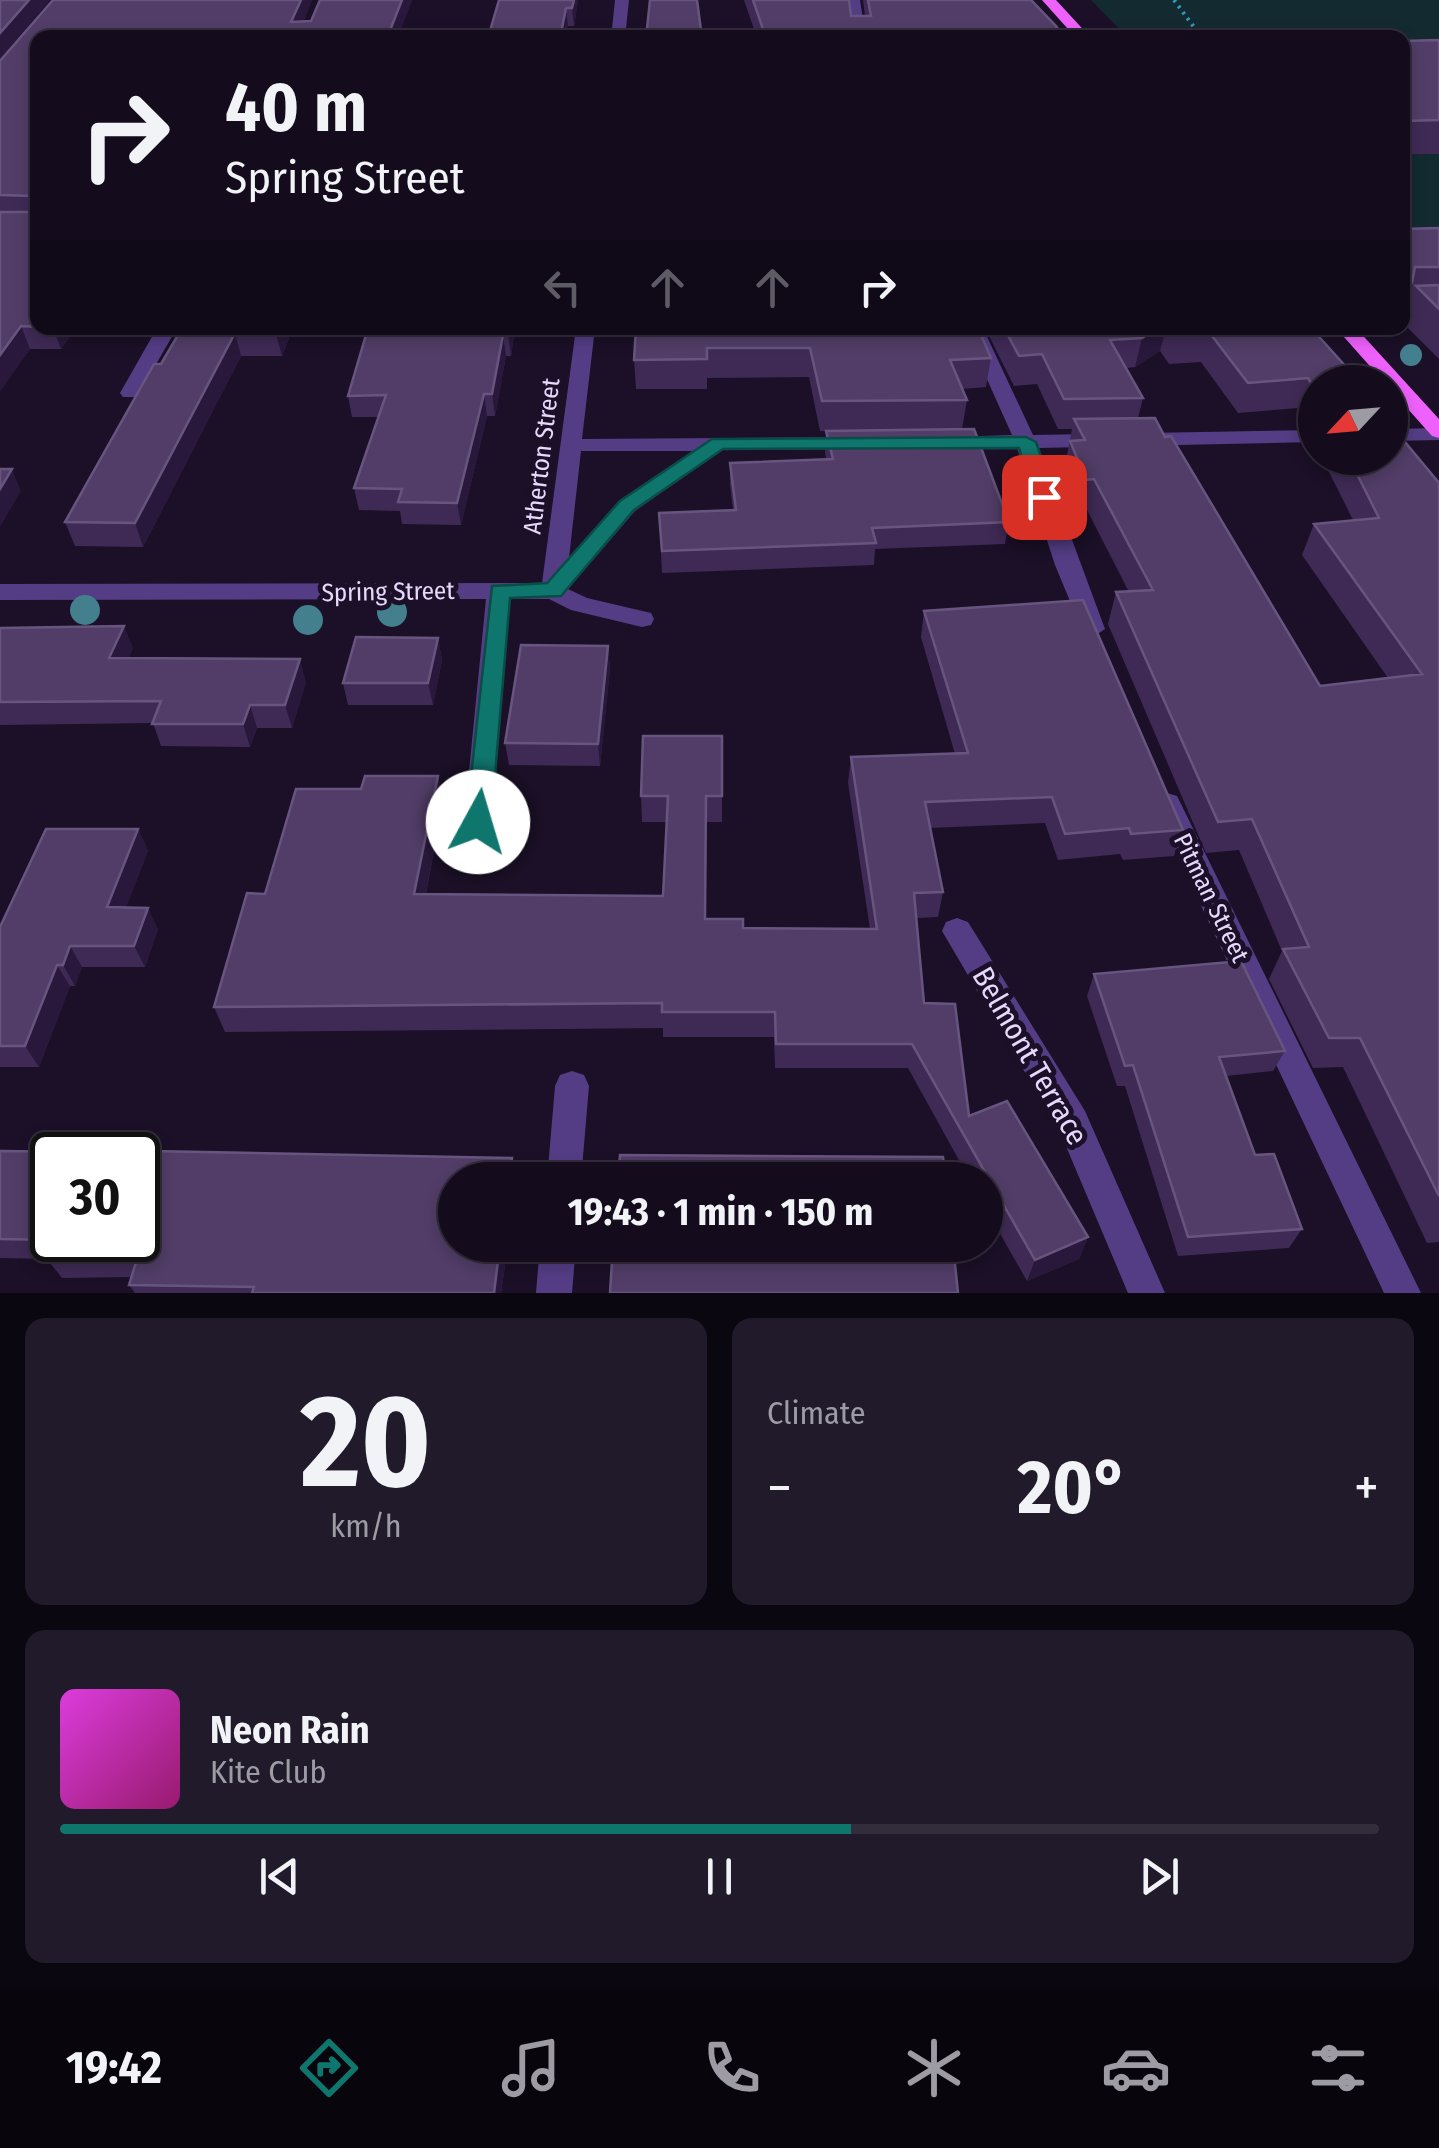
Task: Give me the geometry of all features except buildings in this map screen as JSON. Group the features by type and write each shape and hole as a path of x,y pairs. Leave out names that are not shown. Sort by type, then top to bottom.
{"main road":[{"path":"1049,0 1077,30"},
{"path":"1352,335 1439,433"}],"street":[{"path":"619,30 622,0"},
{"path":"853,0 858,30"},
{"path":"130,393 163,335"},
{"name":"Atherton Street","path":"553,590 584,335"},
{"path":"976,335 1026,442 1067,565 1102,650"},
{"path":"1408,434 1439,433"},
{"path":"930,443 1298,436"},
{"path":"573,445 872,443"},
{"path":"642,620 580,604 553,590 627,506 718,444"},
{"name":"Spring Street","path":"0,592 553,590"},
{"path":"478,822 500,591"},
{"name":"Pitman Street","path":"1154,772 1193,864 1403,1293"},
{"name":"Belmont Terrace","path":"956,932 1074,1122 1146,1293"},
{"path":"566,1162 572,1086"},
{"path":"554,1293 557,1262"}],"path":[{"path":"1174,0 1196,30"}],"shaded area":[{"path":"1091,0 1439,0 1439,262 1410,263 1410,30 1120,30"}],"route":[{"path":"478,822 500,591 553,590 627,506 718,444 1026,442 1044,497"}]}
